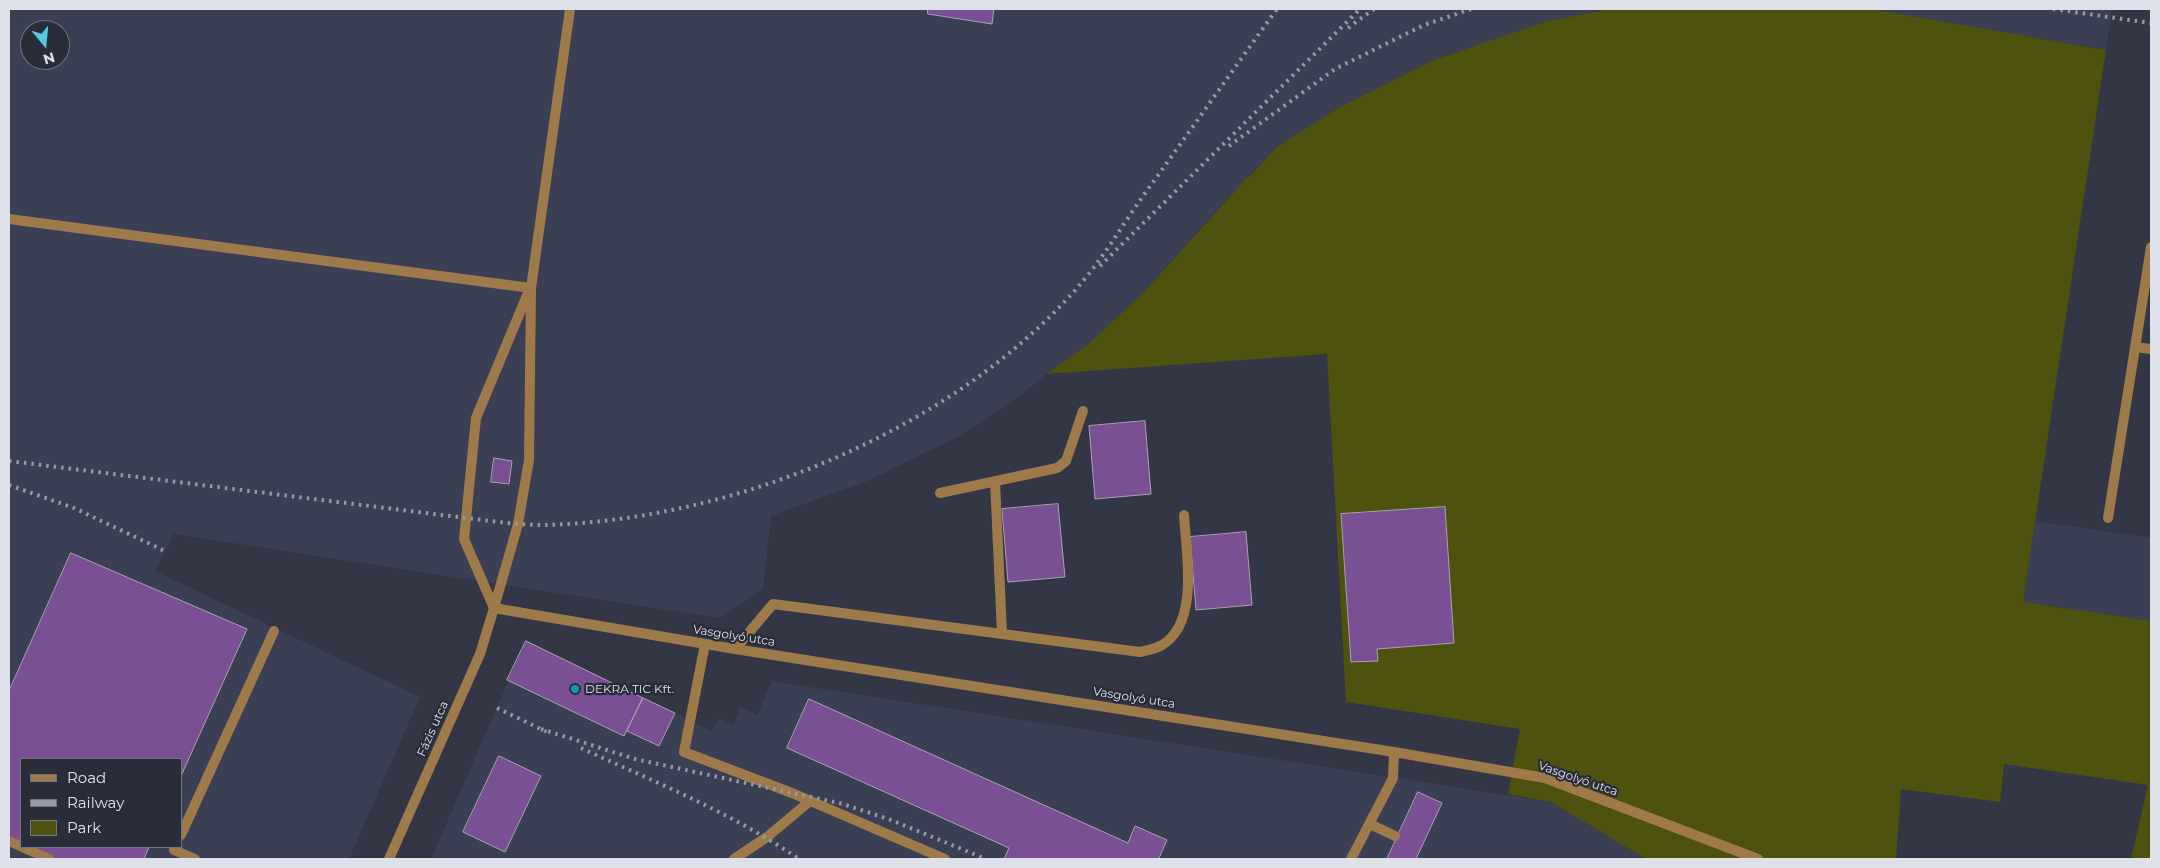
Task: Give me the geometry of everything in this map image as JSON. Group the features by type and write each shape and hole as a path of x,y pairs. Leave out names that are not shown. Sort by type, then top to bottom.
{"street":[{"path":"494,608 464,539 476,418 531,288 570,9"},
{"path":"9,219 531,288"},
{"path":"2108,518 2151,247"},
{"name":"Fázis utca","path":"390,859 480,654 518,524 529,460 531,288"},
{"path":"2135,347 2151,349"},
{"path":"940,493 1057,468 1066,461 1083,410"},
{"path":"995,481 1002,633"},
{"path":"735,649 773,604 1140,652 1162,645 1178,630 1187,606 1184,514"},
{"name":"Vasgolyó utca","path":"494,608 735,649 1394,752 1545,778 1758,859"},
{"path":"182,833 274,631"},
{"path":"705,644 684,752 810,801 945,859"},
{"path":"1351,859 1393,778 1394,752"},
{"path":"734,859 767,837 810,801"},
{"path":"1370,824 1395,836"},
{"path":"25,848 49,859"},
{"path":"173,852 195,859"}],"shaded area":[{"path":"9,9 1612,9 1547,21 1431,61 1338,108 1277,147 1216,211 1143,293 1085,347 1046,374 1021,395 961,435 872,479 771,516 763,589 719,618 174,534 155,571 420,697 349,859 9,859"},
{"path":"1871,9 2112,9 2106,50"},
{"path":"2035,521 2151,538 2151,621 2023,603"},
{"path":"526,641 712,731 718,718 734,725 740,707 757,715 772,681 1551,802 1646,859 431,859"}],"green space":[{"path":"1612,9 1871,9 2106,50 2023,602 2151,621 2151,859 2131,859 2148,785 2004,764 2000,802 1901,789 1896,859 1646,859 1551,802 1508,794 1520,729 1346,702 1327,354 1046,374 1085,347 1143,293 1244,181 1244,178 1248,178 1277,147 1338,108 1431,61 1547,21"}],"building":[{"path":"928,9 994,9 992,24 928,14"},
{"path":"1145,421 1151,494 1095,499 1089,426"},
{"path":"494,458 512,461 509,484 491,482"},
{"path":"1058,504 1065,577 1008,582 1002,509"},
{"path":"1445,507 1454,643 1377,649 1378,661 1351,662 1341,514"},
{"path":"1246,532 1252,605 1196,610 1190,537"},
{"path":"71,553 247,629 182,774 182,758 20,758 20,844 9,839 9,691"},
{"name":"DEKRA TIC Kft.","path":"526,641 643,698 624,736 507,680"},
{"path":"643,698 675,713 659,746 627,731"},
{"path":"809,699 1128,843 1135,826 1167,840 1159,858 1161,859 1004,859 1009,848 787,748"},
{"path":"499,756 541,776 505,852 463,832"},
{"path":"1418,792 1442,803 1416,859 1387,859"},
{"path":"28,848 149,848 144,859 55,859"}],"railway":[{"path":"9,461 505,523 534,525 615,520 688,506 762,486 834,459 903,425 967,385 1026,339 1077,288 1094,266 1277,9"},
{"path":"1100,266 1360,9"},
{"path":"1348,28 1374,9"},
{"path":"1229,146 1335,69 1424,25 1471,9"},
{"path":"2053,9 2151,23"},
{"path":"9,485 74,508 167,552"},
{"path":"497,708 547,732"},
{"path":"541,729 635,759 843,804 891,820 986,859"},
{"path":"581,748 720,813 773,842 799,859"}],"place":[{"name":"DEKRA TIC Kft.","path":"575,689"}]}
